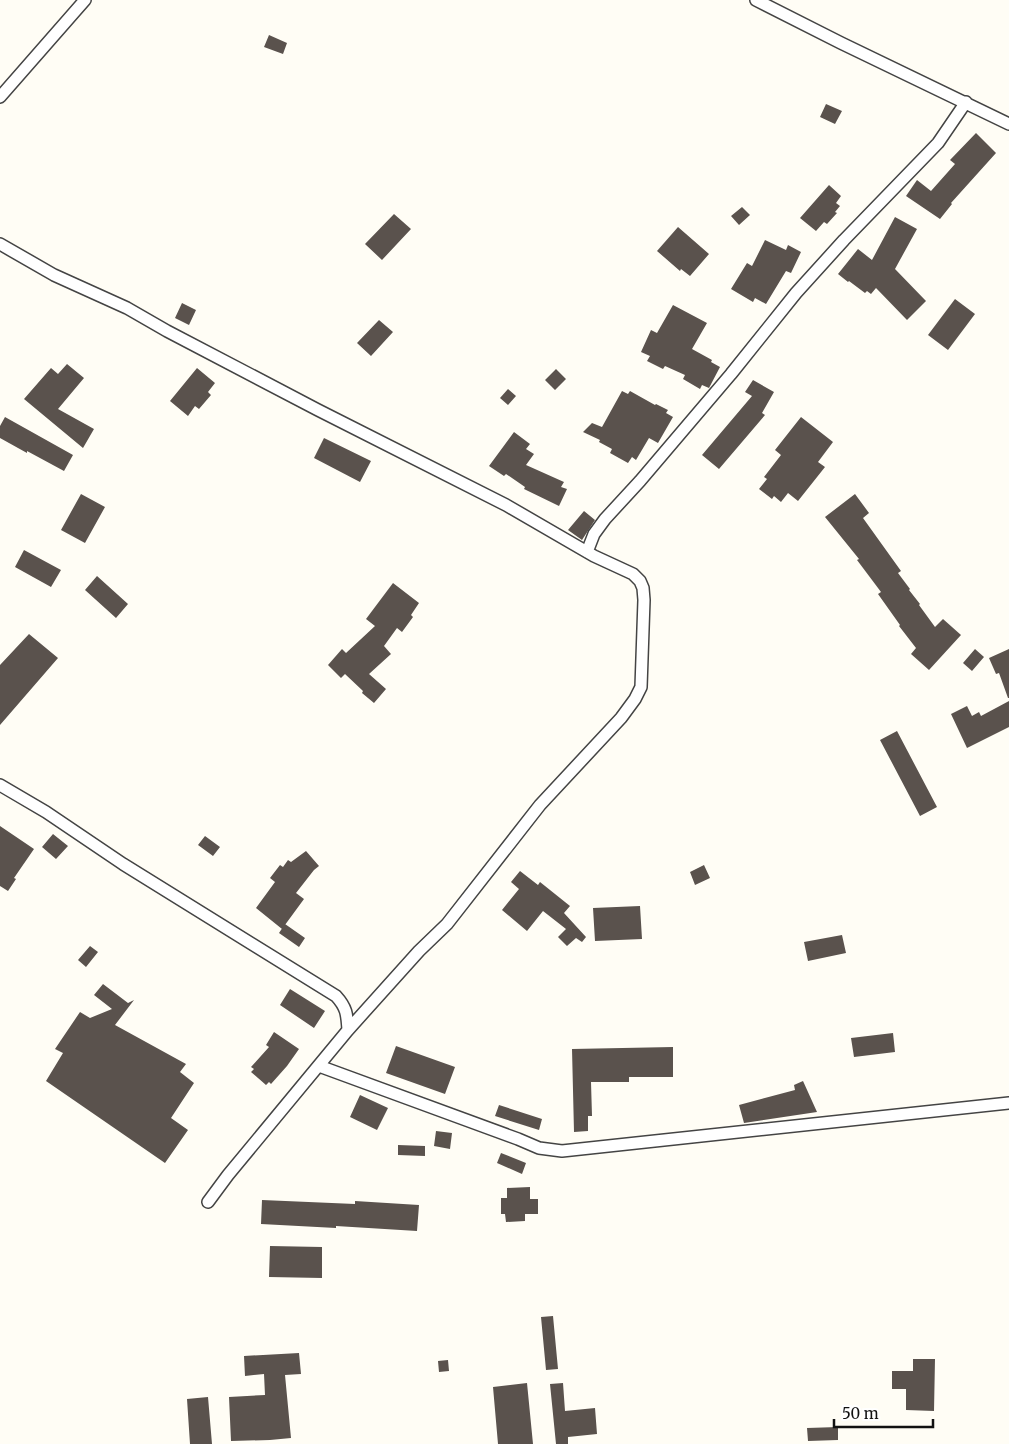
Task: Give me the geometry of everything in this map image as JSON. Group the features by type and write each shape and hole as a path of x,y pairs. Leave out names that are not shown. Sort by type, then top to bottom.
{"street":[{"path":"0,98 85,0"},
{"path":"756,0 1009,124"},
{"path":"587,552 594,534 605,519 731,374 796,293 844,240 938,143 966,102"},
{"path":"0,244 54,275 127,308 327,415 506,505 587,552 633,574 640,581 643,588 641,687 636,699 621,718 540,805 447,924 348,1030 228,1175 208,1202"},
{"path":"0,785 46,812 123,864 336,996 344,1004 348,1030"},
{"path":"319,1066 539,1148 562,1151 1009,1103"}],"building":[{"path":"269,35 287,43 283,54 264,47"},
{"path":"826,104 842,111 835,124 820,117"},
{"path":"976,133 996,153 951,203 940,219 906,196 917,180 931,191 955,164 950,160"},
{"path":"829,185 841,196 836,203 840,206 835,212 837,213 827,224 824,222 816,231 800,218"},
{"path":"742,207 750,215 739,225 731,216"},
{"path":"394,214 411,229 382,260 365,244"},
{"path":"895,217 917,229 895,269 926,301 907,320 876,288 871,294 867,291 865,293 838,274 858,249 872,260"},
{"path":"678,227 709,254 690,276 681,269 680,271 657,251"},
{"path":"765,240 786,250 788,245 801,252 791,273 786,271 766,304 755,298 753,302 731,289 747,263 752,266"},
{"path":"955,299 975,314 948,350 928,335"},
{"path":"182,303 196,310 189,325 175,318"},
{"path":"673,305 707,323 692,349 712,360 711,362 720,367 709,388 702,385 700,389 683,379 685,375 665,366 663,369 647,361 650,356 641,352 651,330 657,333"},
{"path":"379,320 393,332 371,356 357,343"},
{"path":"67,364 84,378 58,409 94,429 83,448 24,399 51,368 58,374"},
{"path":"197,368 215,383 208,392 211,395 199,409 195,406 188,416 170,401"},
{"path":"556,369 566,379 555,390 545,380"},
{"path":"753,380 774,392 762,413 765,415 719,469 702,455 752,396 745,392"},
{"path":"508,389 516,396 508,405 500,398"},
{"path":"622,391 628,394 630,391 668,410 666,413 673,417 658,443 649,438 636,460 632,457 628,463 610,453 612,449 599,442 600,440 583,432 592,423 602,427"},
{"path":"5,417 73,455 64,471 0,438 0,426"},
{"path":"801,417 833,442 818,462 825,467 798,501 788,493 781,502 774,496 772,499 759,489 767,479 764,477 781,455 775,450"},
{"path":"514,432 530,444 526,449 534,454 526,465 564,482 561,487 567,489 559,506 524,489 525,487 506,474 504,476 489,466"},
{"path":"324,438 371,461 360,482 314,458"},
{"path":"81,494 105,507 85,543 61,530"},
{"path":"855,494 869,513 863,518 901,571 898,573 935,627 943,619 961,635 929,670 911,654 916,648 878,594 881,592 857,560 859,559 825,517"},
{"path":"584,511 595,520 582,540 568,530"},
{"path":"24,550 61,570 51,587 15,567"},
{"path":"97,576 128,604 116,618 85,590"},
{"path":"393,583 419,603 411,615 413,617 402,632 397,628 384,646 391,654 369,674 386,689 374,703 345,674 341,678 328,665 342,649 346,653 375,626 366,619"},
{"path":"29,634 58,658 0,725 0,665"},
{"path":"975,649 984,657 972,671 963,663"},
{"path":"1009,649 1008,698 999,673 996,674 989,658"},
{"path":"1009,701 1009,727 967,748 951,714 967,706 972,716 979,712 981,716"},
{"path":"897,731 937,807 920,816 880,740"},
{"path":"0,826 34,849 14,878 16,879 8,891 0,886"},
{"path":"53,834 68,846 56,859 42,847"},
{"path":"205,836 220,847 213,856 198,845"},
{"path":"306,851 319,866 296,893 304,899 282,929 256,908 275,882 270,878 280,865 283,867 288,860 291,862"},
{"path":"704,865 710,878 695,885 690,872"},
{"path":"520,871 538,885 540,882 570,906 564,913 586,937 582,942 576,938 567,946 558,937 566,929 543,911 527,931 502,910 519,889 511,882"},
{"path":"640,906 642,939 595,941 593,908"},
{"path":"285,924 305,938 299,947 279,933"},
{"path":"842,935 846,953 808,961 804,942"},
{"path":"90,946 98,952 86,967 78,960"},
{"path":"103,984 128,1003 134,1000 115,1025 186,1064 180,1072 194,1083 171,1118 188,1130 165,1163 46,1081 63,1053 55,1049 80,1012 90,1018 112,1009 94,995"},
{"path":"290,989 325,1011 314,1028 280,1005"},
{"path":"274,1032 299,1049 271,1084 269,1082 266,1085 251,1072 254,1069 251,1067 269,1047 266,1045"},
{"path":"893,1033 895,1052 854,1057 851,1038"},
{"path":"396,1046 455,1067 445,1094 386,1073"},
{"path":"673,1047 673,1077 629,1077 629,1082 591,1082 592,1116 588,1116 588,1131 574,1132 572,1049"},
{"path":"803,1081 817,1112 744,1123 739,1105 795,1090 794,1085"},
{"path":"360,1095 388,1108 377,1130 350,1117"},
{"path":"499,1105 542,1119 539,1130 495,1116"},
{"path":"436,1131 452,1133 450,1149 434,1146"},
{"path":"398,1145 425,1146 425,1156 398,1155"},
{"path":"501,1153 526,1163 522,1174 497,1163"},
{"path":"530,1187 530,1199 538,1199 538,1214 525,1214 525,1221 506,1222 505,1214 501,1214 501,1198 507,1198 507,1188"},
{"path":"262,1200 355,1204 355,1201 419,1205 417,1231 261,1224"},
{"path":"270,1246 322,1247 322,1278 269,1277"},
{"path":"553,1316 558,1369 546,1370 541,1317"},
{"path":"299,1353 301,1374 285,1375 291,1438 231,1441 229,1397 265,1395 264,1374 245,1376 244,1356"},
{"path":"913,1359 935,1359 934,1411 906,1410 906,1389 892,1389 892,1371 913,1371"},
{"path":"448,1360 449,1371 439,1372 438,1361"},
{"path":"527,1383 533,1444 498,1444 493,1387"},
{"path":"563,1383 565,1411 595,1408 597,1434 568,1437 568,1444 556,1444 550,1384"},
{"path":"208,1397 212,1444 190,1444 187,1399"},
{"path":"838,1427 838,1440 808,1441 807,1428"}]}
